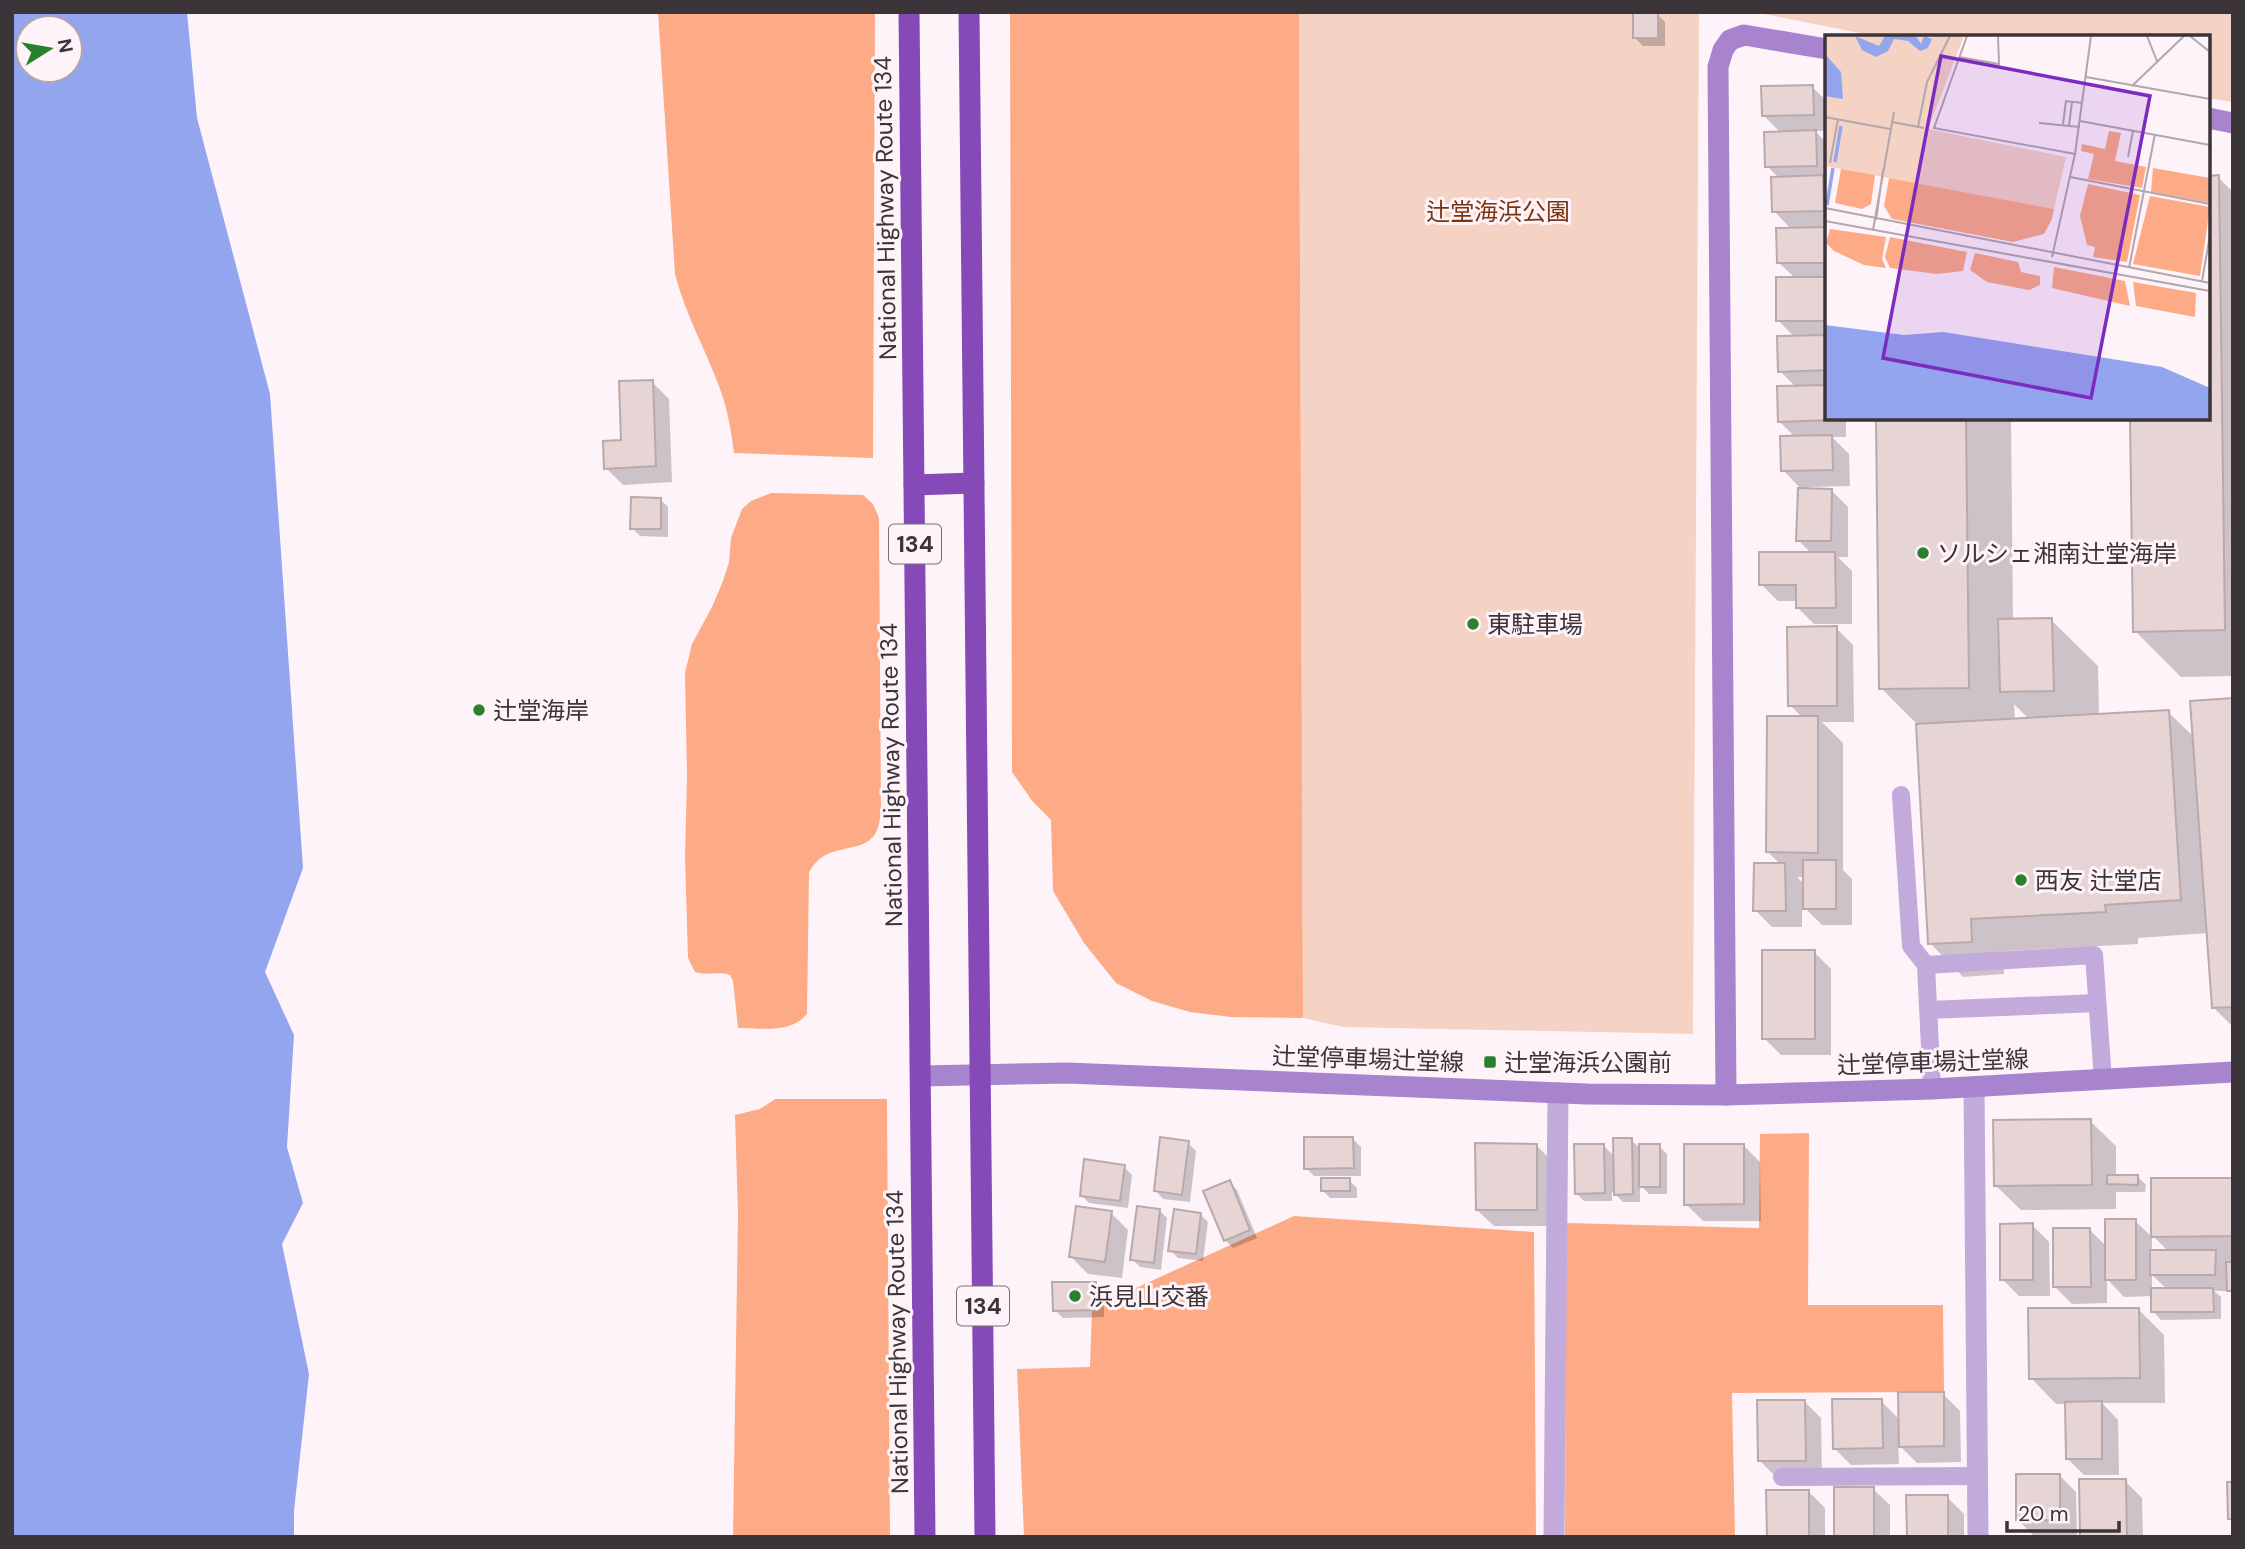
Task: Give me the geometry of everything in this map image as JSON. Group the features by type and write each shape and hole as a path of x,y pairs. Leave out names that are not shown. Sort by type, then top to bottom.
{"highway":[{"name":"National Highway Route 134","path":"909,12 925,1537"},
{"name":"134","path":"969,12 985,1537"},
{"path":"914,485 974,483"}],"main road":[{"path":"1726,1095 1718,67 1723,50 1730,40 1744,34 1825,49"},
{"path":"2210,118 2233,123"},
{"name":"辻堂停車場辻堂線","path":"921,1076 1067,1073 1558,1093 1726,1095 1932,1089 2233,1072"}],"street":[{"path":"1974,1087 1978,1537"},
{"path":"1554,1537 1558,1093"}],"lane":[{"path":"1901,795 1911,946 1926,965 1932,1089"},
{"path":"1926,965 2094,955 2103,1080"},
{"path":"1929,1010 2097,1003"},
{"path":"1782,1477 1978,1476"}],"green space":[{"name":"辻堂海浜公園","path":"1299,12 1699,12 1693,1034 1343,1027 1303,1018"},
{"path":"1754,12 2233,12 2233,102 2210,98 2210,35 1869,35"}],"shaded area":[{"path":"658,12 875,12 873,458 734,453 723,397 684,303 675,274"},
{"path":"1010,12 1299,12 1303,1018 1231,1017 1190,1012 1152,1001 1116,983 1084,943 1053,891 1051,820 1033,802 1012,772"},
{"path":"771,493 863,495 873,504 879,518 881,812 875,834 869,841 824,856 809,873 807,1014 793,1025 766,1029 738,1028 730,975 695,972 688,958 685,673 692,644 723,581 729,562 731,538 742,509 751,501"},
{"path":"775,1099 887,1099 890,1537 733,1537 738,1214 735,1115 760,1109"},
{"path":"1809,1133 1808,1305 1943,1305 1944,1392 1732,1393 1735,1537 1565,1537 1566,1223 1759,1228 1760,1134"},
{"path":"1294,1216 1534,1232 1536,1537 1024,1537 1017,1369 1090,1367 1092,1308"}],"water":[{"path":"12,12 187,12 197,118 270,394 303,868 265,972 294,1035 287,1147 303,1203 282,1244 309,1374 294,1511 294,1537 12,1537"}],"building":[{"path":"1633,12 1658,12 1658,38 1633,38"},
{"path":"1813,85 1814,115 1762,116 1761,86"},
{"path":"1816,130 1817,166 1765,167 1764,132"},
{"path":"1823,175 1824,211 1772,212 1771,177"},
{"path":"2219,175 2225,630 2133,632 2130,420 2210,420 2210,176"},
{"path":"1825,227 1825,263 1777,263 1776,228"},
{"path":"1776,277 1825,277 1825,321 1776,321"},
{"path":"1825,335 1825,370 1778,372 1777,336"},
{"path":"653,380 656,466 604,469 603,441 621,440 619,381"},
{"path":"1825,385 1825,420 1830,420 1778,422 1777,386"},
{"name":"ソルシェ湘南辻堂海岸","path":"1876,420 1966,420 1969,688 1879,689"},
{"path":"1832,435 1833,470 1781,471 1780,436"},
{"path":"1798,488 1832,489 1831,541 1796,541"},
{"path":"631,497 661,498 661,529 630,529"},
{"path":"1759,552 1835,552 1836,608 1796,608 1796,585 1759,585"},
{"path":"2052,618 2054,691 2000,692 1998,619"},
{"path":"1837,626 1837,706 1788,706 1787,627"},
{"path":"2233,698 2233,1007 2212,1008 2190,701"},
{"path":"2169,710 2181,900 2105,905 2106,912 1971,919 1972,942 1928,944 1916,724"},
{"path":"1767,716 1818,716 1818,853 1766,852"},
{"path":"1803,860 1836,860 1836,909 1803,909"},
{"path":"1754,863 1785,863 1786,911 1753,911"},
{"path":"1762,950 1815,950 1815,1039 1762,1039"},
{"path":"2091,1119 2092,1185 1994,1186 1993,1120"},
{"path":"1160,1137 1189,1141 1182,1195 1154,1191"},
{"path":"1304,1137 1353,1137 1354,1168 1304,1169"},
{"path":"1613,1138 1632,1138 1633,1194 1614,1195"},
{"path":"1475,1143 1537,1144 1537,1210 1476,1210"},
{"path":"1574,1144 1604,1144 1605,1193 1575,1194"},
{"path":"1639,1144 1660,1144 1660,1187 1639,1187"},
{"path":"1684,1144 1744,1144 1744,1204 1684,1205"},
{"path":"1084,1159 1125,1165 1120,1201 1080,1196"},
{"path":"2107,1175 2138,1175 2138,1185 2107,1184"},
{"path":"1321,1178 1350,1178 1350,1191 1321,1191"},
{"path":"2151,1178 2233,1178 2233,1236 2151,1237"},
{"path":"1230,1180 1250,1230 1224,1241 1203,1191"},
{"path":"1076,1206 1112,1211 1105,1262 1069,1257"},
{"path":"1137,1206 1160,1209 1154,1263 1130,1260"},
{"path":"1174,1209 1201,1213 1196,1254 1168,1251"},
{"path":"2105,1219 2136,1219 2136,1280 2105,1280"},
{"path":"2033,1223 2033,1280 2000,1280 2000,1224"},
{"path":"2053,1228 2090,1228 2091,1287 2053,1287"},
{"path":"2150,1250 2216,1250 2215,1275 2150,1275"},
{"path":"2226,1262 2233,1262 2233,1291 2227,1291"},
{"name":"浜見山交番","path":"1052,1282 1096,1282 1097,1310 1053,1311"},
{"path":"2151,1288 2213,1288 2214,1312 2151,1312"},
{"path":"2028,1308 2139,1308 2140,1378 2029,1379"},
{"path":"1898,1392 1944,1392 1944,1446 1899,1447"},
{"path":"1832,1399 1882,1399 1883,1448 1833,1449"},
{"path":"1757,1400 1805,1400 1806,1461 1758,1461"},
{"path":"2102,1401 2102,1459 2066,1459 2065,1402"},
{"path":"2016,1474 2060,1474 2060,1520 2016,1521"},
{"path":"2079,1479 2126,1479 2127,1537 2080,1537"},
{"path":"2227,1482 2233,1482 2233,1519 2228,1519"},
{"path":"1834,1487 1874,1487 1874,1537 1834,1537"},
{"path":"1766,1490 1809,1490 1809,1537 1767,1537"},
{"path":"1906,1495 1948,1495 1948,1537 1907,1537"}],"place":[{"name":"ソルシェ湘南辻堂海岸","path":"1923,553"},
{"name":"東駐車場","path":"1473,624"},
{"name":"辻堂海岸","path":"479,710"},
{"name":"西友 辻堂店","path":"2021,880"},
{"name":"辻堂海浜公園前","path":"1490,1062"},
{"name":"浜見山交番","path":"1075,1296"}]}
